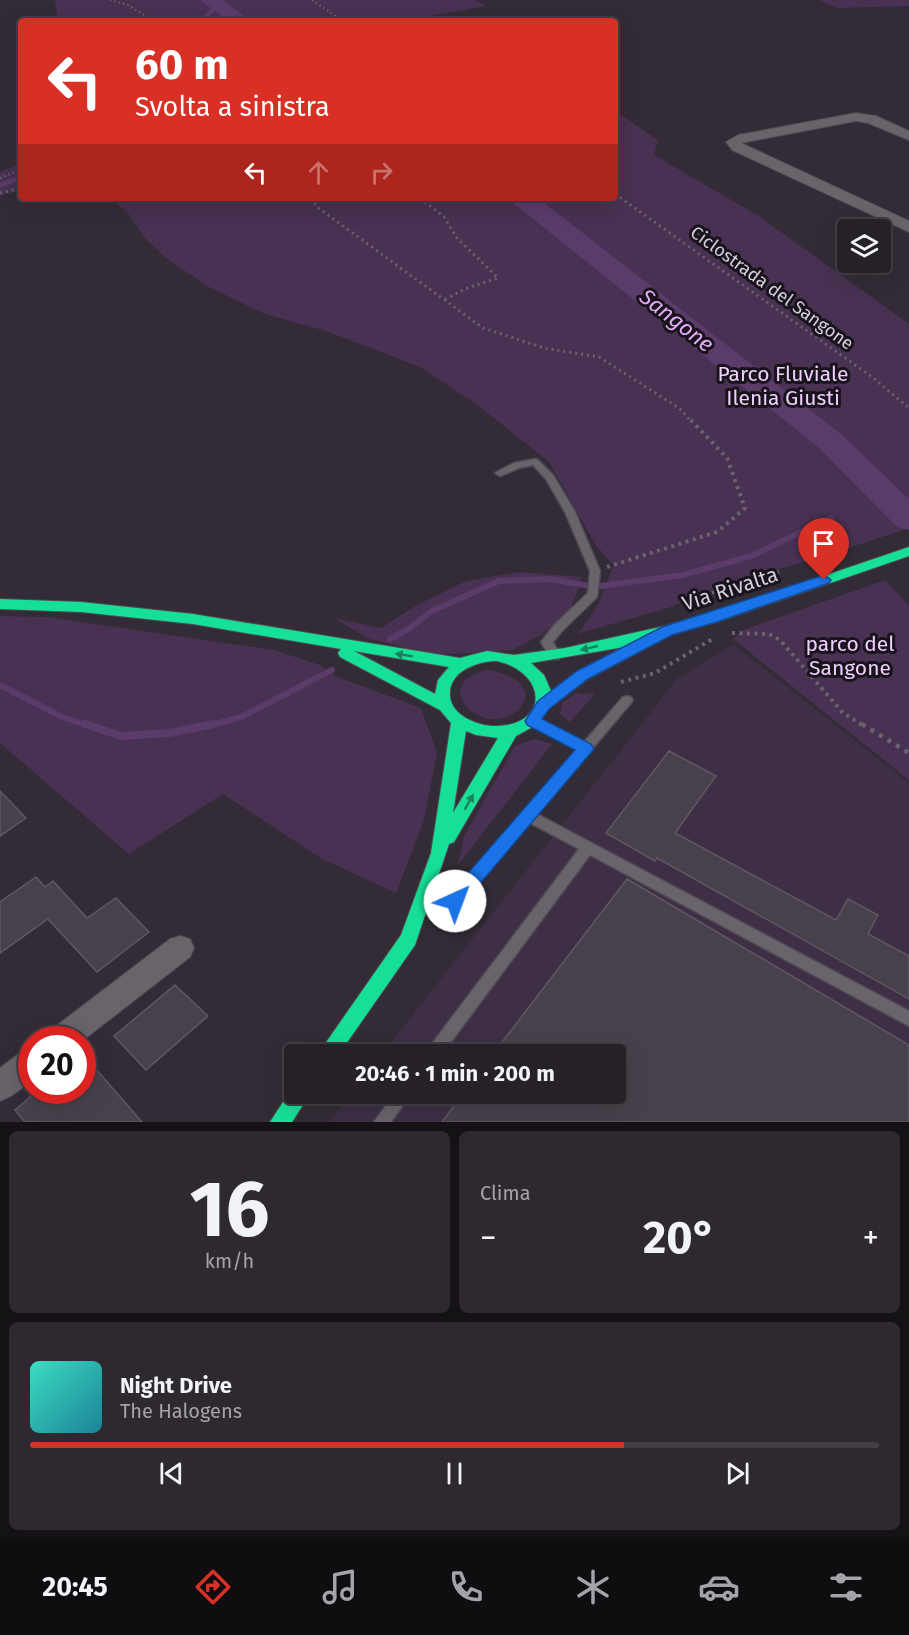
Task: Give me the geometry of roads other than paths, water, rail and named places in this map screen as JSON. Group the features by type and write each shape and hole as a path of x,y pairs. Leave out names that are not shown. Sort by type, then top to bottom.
{"main road":[{"name":"Via Rivalta","path":"514,660 555,656 667,631 909,551"},
{"path":"0,604 81,607 193,619 462,664"},
{"name":"Via Rivalta","path":"444,706 459,723 483,733 510,732 532,721 544,705 583,675 667,631"},
{"path":"327,643 444,706"},
{"name":"Via Rivalta","path":"462,664 478,657 496,656 514,660 529,668 540,678 545,692 544,705"},
{"path":"444,706 442,690 448,675 462,664"},
{"path":"335,1044 409,939 439,853 459,723"},
{"path":"439,853 510,732"},
{"path":"280,1122 293,1104"}],"street":[{"path":"909,136 871,119 856,117 732,142 737,147 909,227"},
{"path":"79,1026 180,948"},
{"path":"0,1086 18,1072"}],"lane":[{"path":"500,473 517,465 535,462 550,477 570,512 595,571 593,594 559,627 548,642 555,656"},
{"path":"455,901 627,700"},
{"path":"532,721 586,749"},
{"path":"529,816 909,1019"},
{"path":"440,1044 588,847"},
{"path":"382,1122 396,1104"}],"waterway":[{"name":"Sangone","path":"209,0 236,18"},
{"path":"204,18 218,6"},
{"path":"5,183 18,179"},
{"path":"0,185 10,182"},
{"name":"Sangone","path":"526,201 830,441 909,519"},
{"path":"390,639 410,628 432,611 499,581 550,579 594,587 683,575 751,556 831,518"},
{"path":"208,726 241,717 332,670"},
{"path":"0,685 62,717 90,726"},
{"path":"85,724 121,736 169,733 214,724"}],"park label":[{"name":"Parco Fluviale Ilenia Giusti","path":"783,386"},
{"name":"parco del Sangone","path":"850,656"}]}
